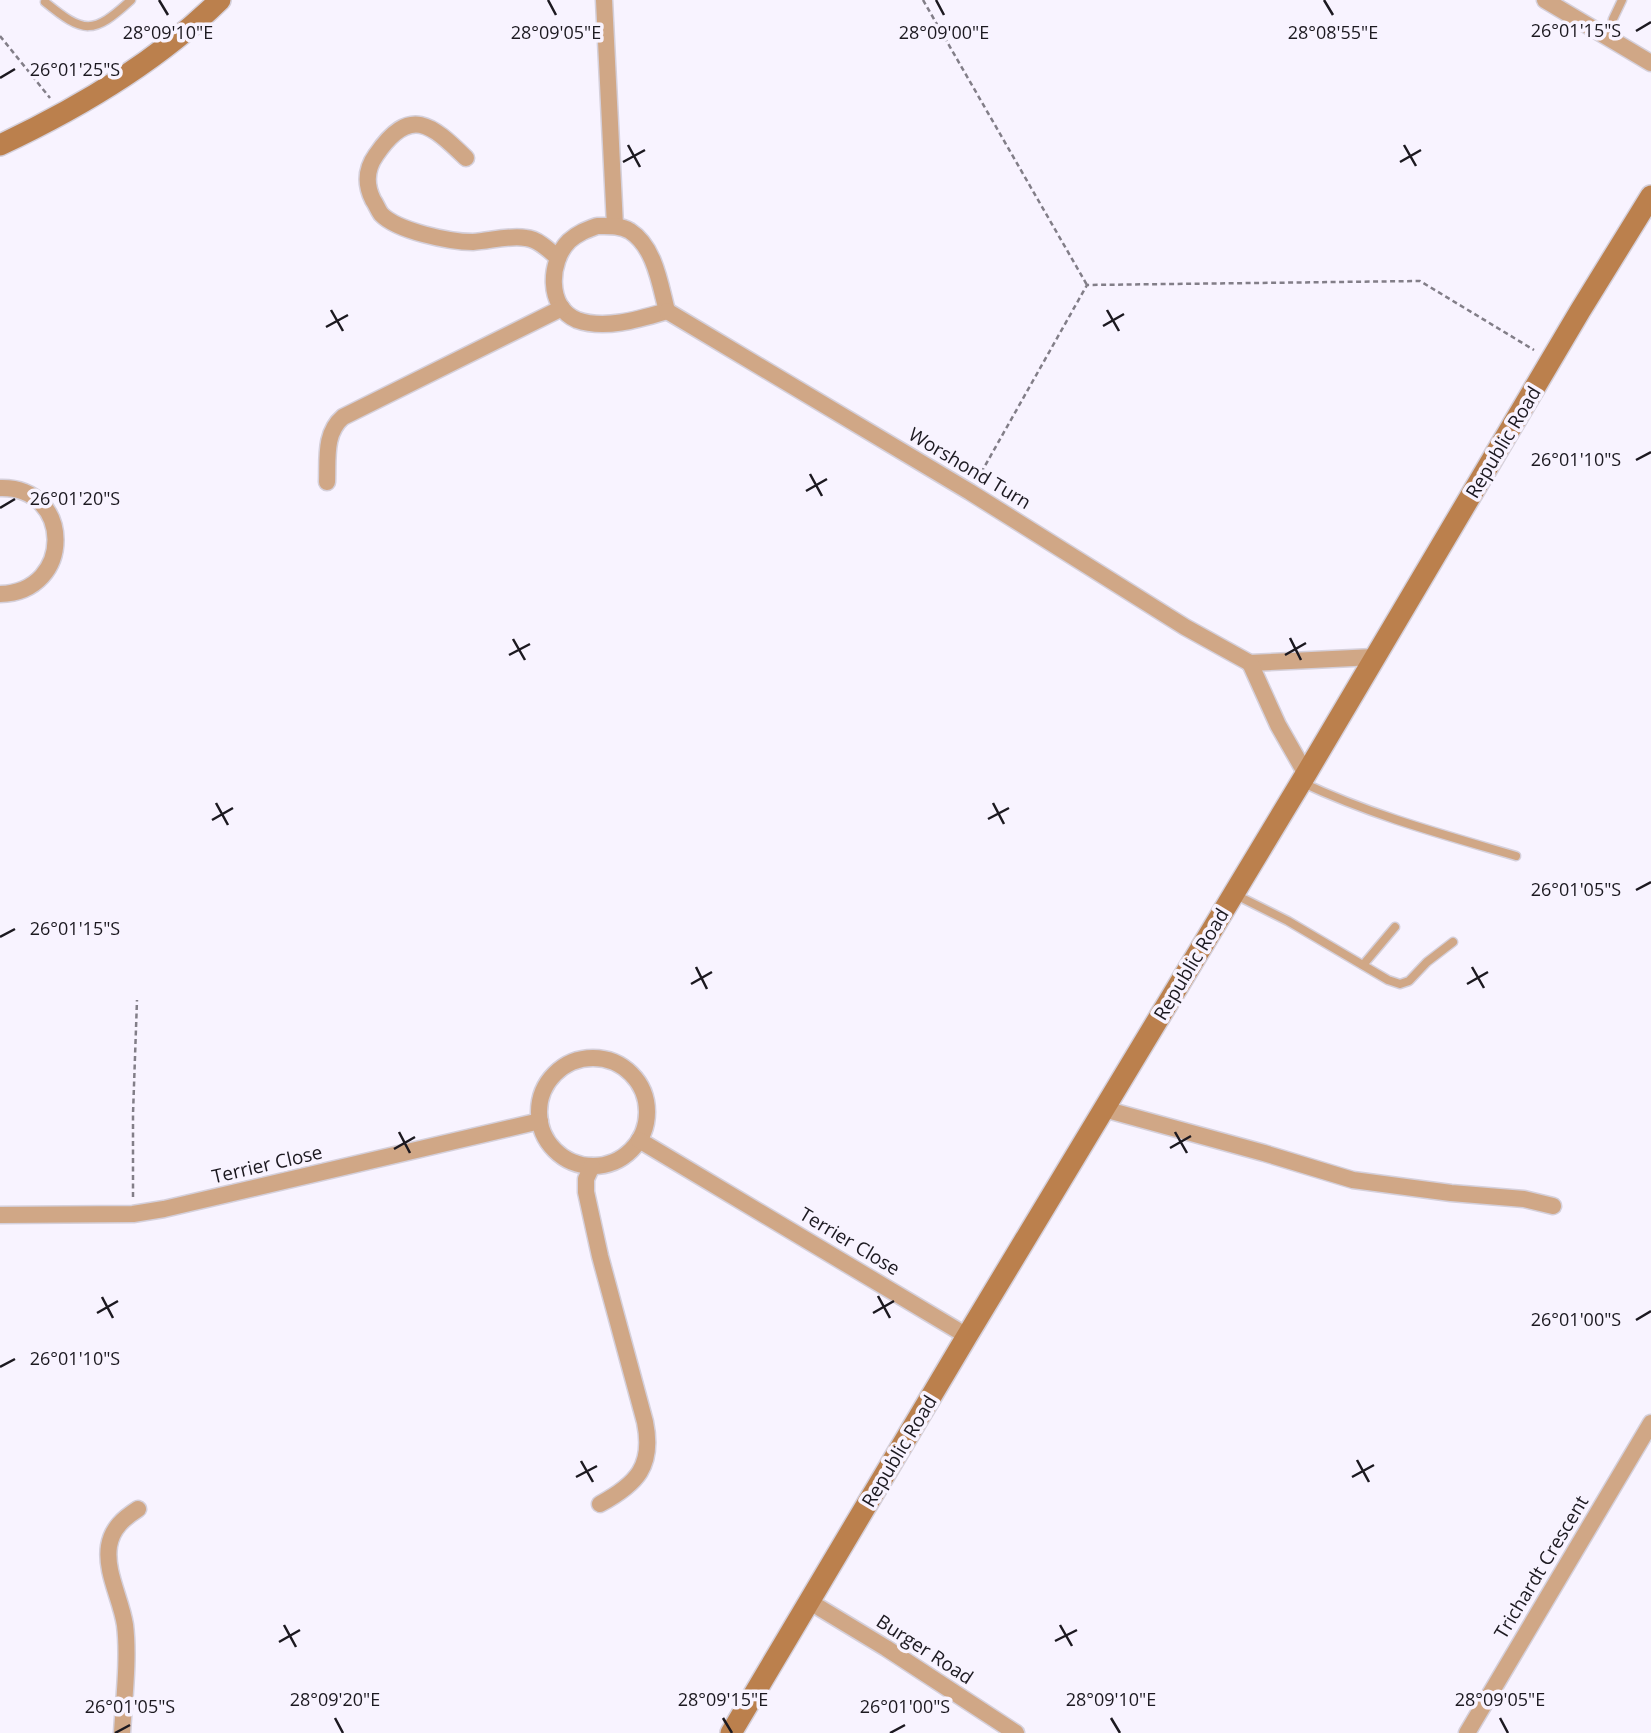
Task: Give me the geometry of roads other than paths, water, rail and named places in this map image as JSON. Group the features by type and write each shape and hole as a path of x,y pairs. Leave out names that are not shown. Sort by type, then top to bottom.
{"street":[{"path":"0,145 63,114 107,87 184,32 220,0"},
{"path":"604,0 615,226"},
{"path":"1545,0 1651,63"},
{"path":"466,158 435,130 421,124 408,126 382,146 370,164 367,181 370,193 377,208 388,219 428,235 443,240 473,242 527,238 538,242 558,258"},
{"name":"Republic Road","path":"731,1733 1651,196"},
{"path":"597,226 615,226 630,231 643,243 651,258 667,311 608,324 576,319 562,308 555,292 558,258 567,243 581,232 597,226"},
{"path":"327,482 329,438 334,426 343,417 562,308"},
{"name":"Worshond Turn","path":"667,311 970,492 1185,627 1250,663"},
{"path":"0,488 24,492 37,499 51,517 57,540 49,569 39,580 26,589 0,594"},
{"path":"1303,778 1250,663 1374,657"},
{"path":"604,1059 620,1065 637,1080 646,1101 647,1118 639,1140 622,1158 610,1163 592,1166 574,1163 558,1153 546,1139 540,1121 543,1093 556,1074 575,1062 604,1059"},
{"path":"1104,1109 1353,1180 1524,1199 1553,1206"},
{"name":"Terrier Close","path":"0,1214 133,1214 164,1209 540,1121"},
{"name":"Terrier Close","path":"639,1140 967,1336"},
{"path":"592,1166 586,1179 586,1192 648,1439 645,1463 636,1479 600,1504"},
{"name":"Trichardt Crescent","path":"1467,1733 1651,1423"},
{"path":"122,1733 125,1627 111,1572 109,1546 112,1534 120,1522 138,1509"},
{"name":"Burger Road","path":"810,1602 1016,1733"}],"lane":[{"path":"45,2 76,25 94,26 109,19 131,0"},
{"path":"1609,38 1613,19 1622,0"},
{"path":"1303,778 1329,795 1392,820 1516,856"},
{"path":"1234,893 1288,921 1388,980 1400,984 1409,981 1427,962 1453,942"},
{"path":"1363,965 1395,927"}]}
